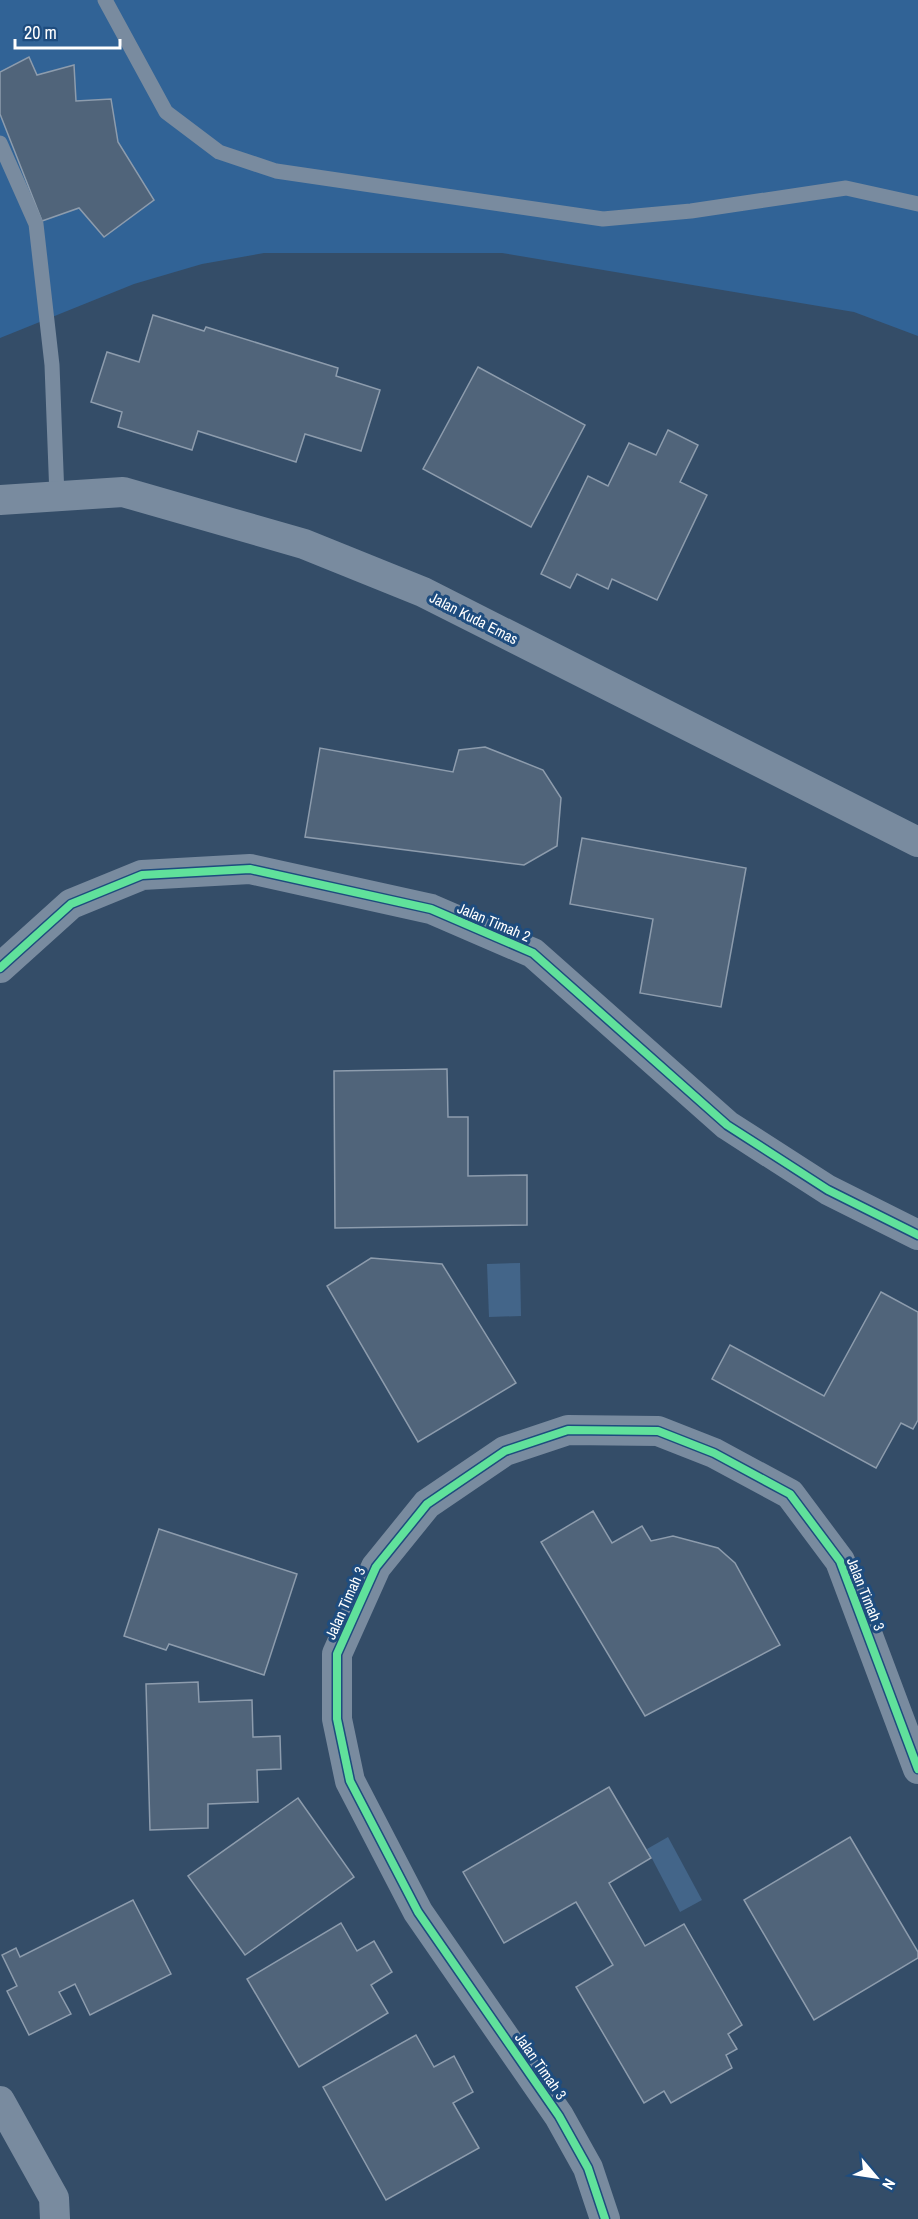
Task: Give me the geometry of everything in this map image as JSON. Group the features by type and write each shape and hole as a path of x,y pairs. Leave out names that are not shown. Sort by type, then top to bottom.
{"street":[{"name":"Jalan Kuda Emas","path":"0,500 123,492 304,544 423,592 918,842"},
{"name":"Jalan Timah 2","path":"0,968 71,904 142,875 250,869 431,909 533,953 727,1125 828,1190 918,1235"},
{"name":"Jalan Timah 3","path":"605,2219 588,2168 559,2116 418,1912 350,1782 336,1719 337,1654 376,1567 427,1504 505,1451 567,1430 658,1431 714,1453 790,1494 840,1561 918,1769"},
{"path":"0,2101 54,2198 55,2219"}],"lane":[{"path":"105,0 166,111 219,152 276,171 603,219 691,211 846,188 918,204"},
{"path":"0,143 36,224 52,365 57,497"}],"shaded area":[{"path":"0,0 918,0 918,336 854,312 502,253 264,253 202,264 134,284 0,338"},
{"path":"520,1263 521,1316 489,1317 487,1264"},
{"path":"668,1837 702,1900 680,1912 647,1849"}],"building":[{"path":"29,57 37,75 74,65 76,101 111,99 118,142 154,200 104,237 79,208 42,221 0,114 0,72"},
{"path":"153,315 204,331 206,327 338,368 336,376 380,390 361,451 305,434 296,462 198,431 192,450 118,427 122,412 91,402 107,352 139,362"},
{"path":"478,367 585,425 531,527 423,469"},
{"path":"668,430 698,445 680,482 707,495 657,600 612,579 608,589 577,574 570,588 541,574 588,476 608,486 629,443 656,455"},
{"path":"485,747 543,770 561,798 557,846 524,865 305,837 320,748 453,772 459,750"},
{"path":"582,838 746,868 721,1007 640,993 653,919 570,904"},
{"path":"447,1069 448,1117 468,1117 468,1176 527,1175 527,1225 335,1228 334,1071"},
{"path":"371,1258 442,1264 516,1383 418,1442 327,1286"},
{"path":"881,1292 918,1312 918,1420 913,1429 901,1423 876,1468 712,1379 730,1345 824,1396"},
{"path":"593,1511 612,1543 642,1526 651,1541 673,1536 718,1548 735,1563 780,1645 645,1716 541,1542"},
{"path":"159,1529 297,1574 264,1675 169,1644 166,1650 124,1636"},
{"path":"198,1682 199,1702 252,1700 253,1737 280,1736 281,1769 257,1770 258,1802 208,1804 208,1828 150,1830 146,1684"},
{"path":"609,1787 651,1858 609,1883 645,1946 684,1924 742,2025 728,2034 737,2049 726,2055 732,2068 671,2103 664,2091 644,2103 576,1987 613,1965 576,1902 504,1943 463,1872"},
{"path":"298,1798 354,1877 245,1955 188,1876"},
{"path":"850,1837 918,1952 918,1958 814,2020 744,1900"},
{"path":"133,1900 171,1974 90,2015 75,1984 59,1992 71,2014 29,2035 7,1991 17,1986 2,1955 16,1948 20,1957"},
{"path":"341,1923 357,1951 374,1941 392,1972 371,1985 388,2013 299,2067 247,1979"},
{"path":"416,2035 434,2067 454,2056 473,2092 453,2103 479,2148 386,2200 323,2087"}],"cycle path":[{"path":"0,968 71,904 142,875 250,869 431,909 533,953 727,1125 828,1190 918,1235"},
{"path":"605,2219 588,2168 559,2116 418,1912 350,1781 337,1719 337,1654 376,1567 427,1504 505,1451 568,1430 658,1431 714,1453 790,1494 840,1561 918,1769"}]}
